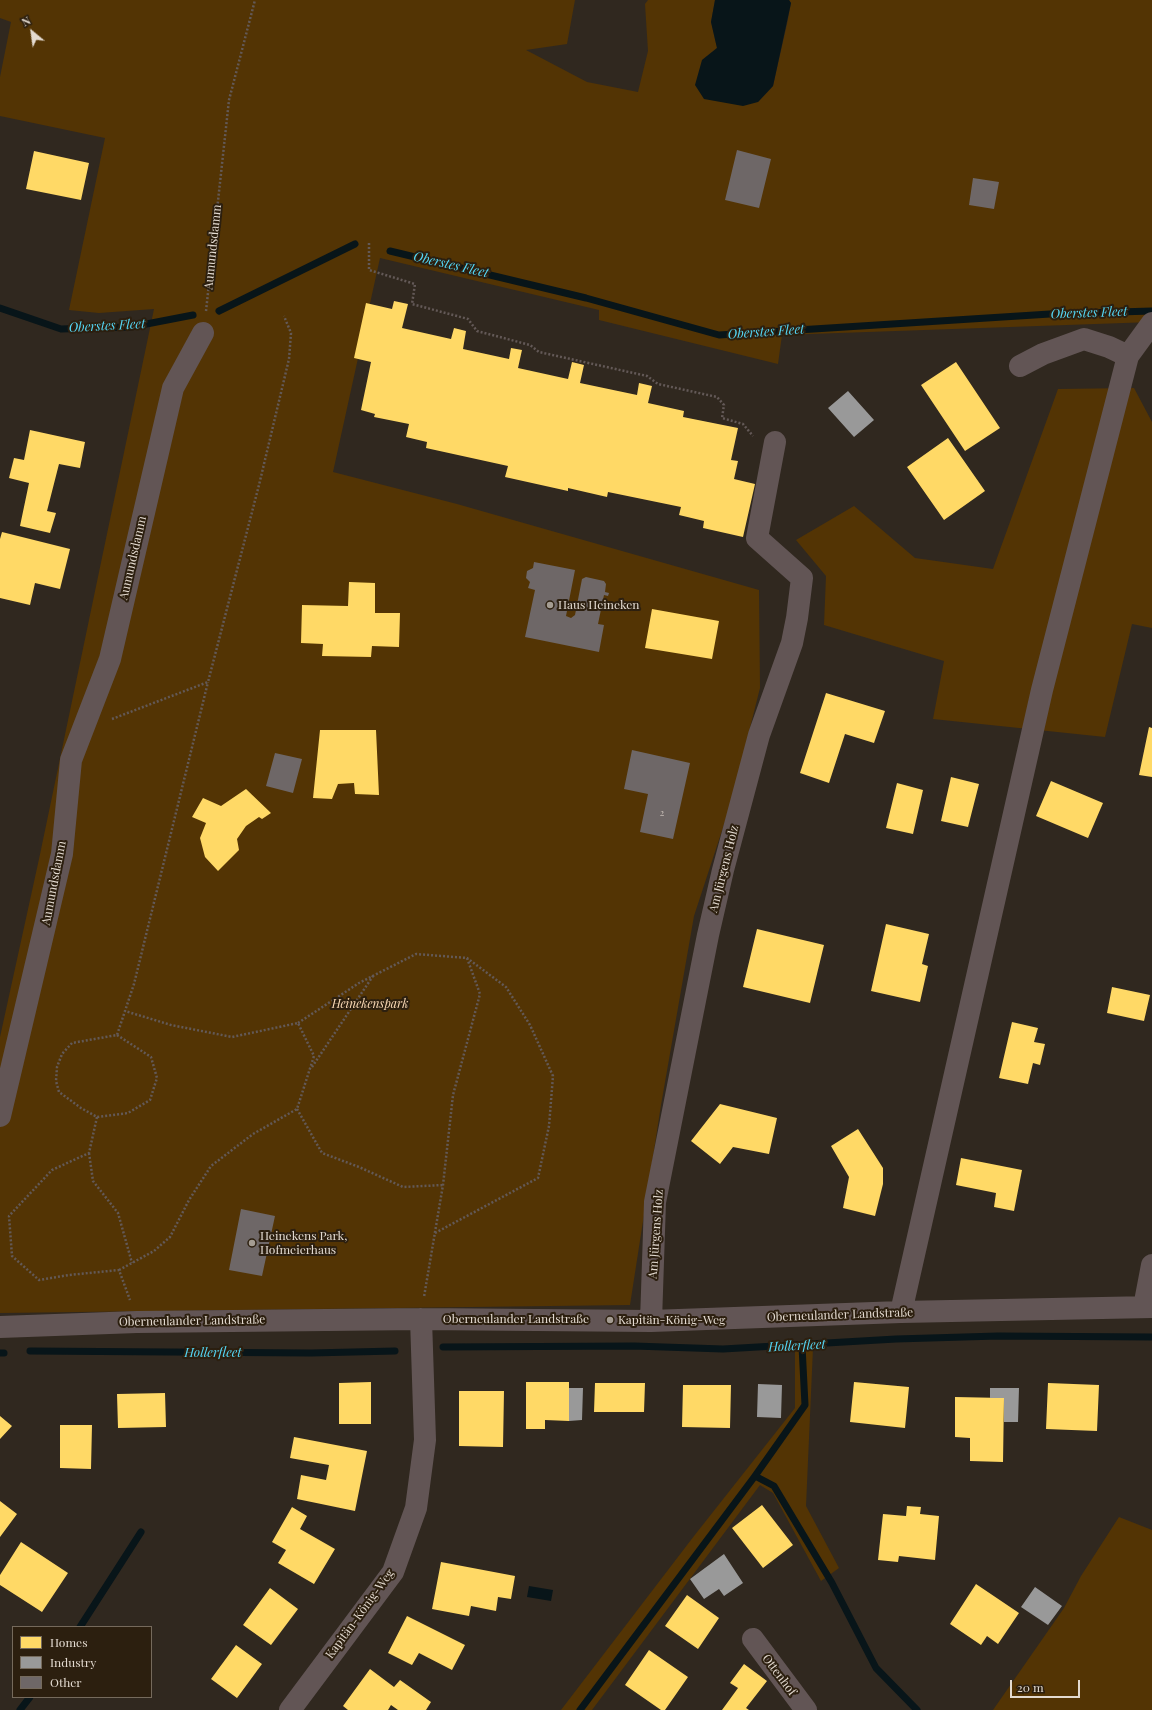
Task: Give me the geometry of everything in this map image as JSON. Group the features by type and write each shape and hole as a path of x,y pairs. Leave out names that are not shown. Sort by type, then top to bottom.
{"street":[{"path":"900,1312 1042,690 1128,356 1152,323"},
{"name":"Aumundsdamm","path":"0,1116 62,854 71,760 84,730 110,659 173,388 203,333"},
{"path":"1020,366 1043,354 1084,339 1109,347 1128,356"},
{"name":"Am Jürgens Holz","path":"651,1321 655,1202 708,935 723,870 759,735 792,643 797,618 802,578 757,538 776,442"},
{"path":"1148,1307 1152,1265"},
{"name":"Oberneulander Landstraße","path":"0,1327 137,1322 421,1319 651,1321 900,1312 1148,1307"},
{"name":"Kapitän-König-Weg","path":"290,1710 393,1572 416,1508 425,1440 421,1319"},
{"name":"Ottenhof","path":"753,1639 806,1710"}],"path":[{"name":"Aumundsdamm","path":"203,333 229,100 255,0"},
{"path":"369,243 370,270 415,284 412,304 468,319 477,331 530,345 539,352 647,376 658,384 717,397 724,405 722,418 743,424 751,436 776,442"},
{"path":"117,1035 145,939 208,682 259,485 289,359 291,333 284,316"},
{"path":"84,730 208,682"},
{"path":"125,1011 171,1025 232,1037 298,1023 373,976 416,954 467,958 506,987 530,1026 553,1076 549,1126 538,1178 435,1233"},
{"path":"421,1319 443,1185 453,1095 480,994 467,958"},
{"path":"310,1069 373,976"},
{"path":"89,1153 52,1170 9,1216 12,1256 40,1280 69,1275 119,1270 154,1251 170,1237 188,1200 212,1166 253,1134 298,1109 314,1056 298,1023"},
{"path":"117,1035 151,1057 157,1078 150,1100 128,1113 97,1117 81,1108 60,1092 56,1081 57,1067 62,1054 72,1043 117,1035"},
{"path":"298,1109 322,1153 359,1167 403,1187 443,1185"},
{"path":"97,1117 89,1153 93,1181 118,1213 132,1263"},
{"path":"119,1270 137,1322"}],"green space":[{"name":"Heinekenspark","path":"0,0 575,0 567,44 526,50 587,82 638,92 648,51 645,4 648,0 715,0 711,22 717,48 702,60 758,102 773,86 791,3 789,0 1152,0 1152,322 782,335 778,364 599,320 599,310 380,258 333,472 457,504 759,590 760,688 731,803 694,916 661,1105 630,1305 0,1313 0,1037 39,859 154,309 99,313 69,310 105,138 0,116 0,77 11,22 0,18"},
{"path":"1134,388 1152,422 1152,628 1132,624 1105,737 933,719 944,661 824,625 826,576 796,540 854,506 915,558 993,569 1058,389"},
{"path":"795,1348 813,1348 806,1506 839,1568 821,1581 773,1493 760,1485 592,1710 561,1710 694,1536 795,1408"},
{"path":"1119,1517 1152,1530 1152,1710 993,1710 1064,1608 1081,1576"}],"shaded area":[{"path":"715,0 789,0 791,3 773,86 758,102 743,106 704,99 695,85 702,60 717,48 711,22"},
{"path":"529,1586 553,1590 551,1601 527,1597"}],"building: Homes":[{"path":"34,151 89,163 81,200 26,189"},
{"path":"394,301 408,304 402,328 451,339 454,328 466,331 463,349 509,359 511,348 522,350 518,368 568,379 572,362 584,365 580,383 637,395 639,383 652,386 648,403 684,411 683,417 738,428 731,460 738,461 734,479 755,484 743,537 703,528 704,521 679,515 681,507 608,492 607,497 568,488 568,491 505,477 508,466 426,448 427,442 406,437 409,424 374,417 375,414 361,410 371,362 354,358 366,303 392,309"},
{"path":"956,362 1000,428 965,451 921,385"},
{"path":"30,430 85,442 80,468 59,464 47,511 56,513 50,533 20,526 29,483 9,478 14,458 24,460"},
{"path":"948,438 985,491 944,520 907,467"},
{"path":"2,532 70,549 60,589 35,583 30,605 0,598 0,539"},
{"path":"349,582 375,583 375,613 400,613 399,647 372,646 371,657 322,656 323,644 301,643 302,605 348,606"},
{"path":"652,609 719,621 712,659 645,648"},
{"path":"826,693 885,711 874,743 845,734 829,783 800,773"},
{"path":"1149,727 1152,728 1152,777 1139,775"},
{"path":"320,730 376,730 379,795 355,794 354,783 338,784 332,799 313,798"},
{"path":"951,777 979,784 968,827 941,821"},
{"path":"1051,781 1103,803 1088,838 1036,816"},
{"path":"897,783 923,790 913,834 886,828"},
{"path":"246,789 271,813 262,819 259,817 246,826 237,839 239,850 218,871 205,857 200,838 206,823 192,817 203,798 221,806"},
{"path":"886,924 929,934 922,964 928,966 920,1002 871,991"},
{"path":"757,929 824,945 810,1003 743,987"},
{"path":"1112,987 1150,995 1144,1021 1107,1013"},
{"path":"1012,1022 1038,1028 1034,1042 1045,1044 1040,1065 1033,1063 1028,1084 999,1078"},
{"path":"720,1104 777,1118 769,1154 733,1147 720,1164 691,1141"},
{"path":"858,1129 883,1168 883,1184 875,1216 843,1208 849,1177 831,1146"},
{"path":"961,1158 1022,1170 1014,1211 994,1207 996,1193 956,1185"},
{"path":"371,1382 371,1424 339,1424 339,1383"},
{"path":"526,1382 569,1382 569,1421 545,1420 545,1429 526,1429"},
{"path":"854,1382 909,1387 905,1428 850,1422"},
{"path":"595,1383 645,1383 644,1412 594,1412"},
{"path":"1048,1383 1099,1385 1097,1431 1046,1429"},
{"path":"683,1385 731,1385 730,1428 682,1427"},
{"path":"459,1391 504,1391 503,1447 459,1446"},
{"path":"165,1393 166,1427 118,1428 117,1394"},
{"path":"955,1397 1004,1398 1003,1462 970,1461 970,1438 955,1437"},
{"path":"0,1416 12,1426 0,1439"},
{"path":"60,1425 92,1425 91,1469 60,1468"},
{"path":"294,1437 367,1451 355,1511 297,1499 301,1475 326,1480 329,1465 290,1458"},
{"path":"0,1501 17,1514 0,1537"},
{"path":"762,1505 793,1545 763,1568 732,1528"},
{"path":"907,1506 921,1507 920,1514 939,1516 935,1560 899,1556 898,1562 878,1560 883,1514 906,1516"},
{"path":"292,1507 307,1516 300,1529 335,1549 314,1584 278,1563 286,1550 272,1542"},
{"path":"21,1542 68,1573 42,1612 0,1585 0,1575"},
{"path":"441,1562 515,1576 511,1599 498,1597 496,1611 471,1606 469,1616 432,1609"},
{"path":"976,1584 1019,1613 998,1644 987,1636 981,1645 950,1624"},
{"path":"270,1588 298,1609 271,1645 243,1625"},
{"path":"687,1595 719,1618 698,1649 665,1626"},
{"path":"407,1616 465,1645 452,1670 419,1653 412,1665 388,1653"},
{"path":"236,1645 262,1664 237,1698 211,1679"},
{"path":"649,1650 688,1677 665,1710 661,1710 625,1685"},
{"path":"744,1664 767,1681 746,1708 749,1710 722,1710 738,1688 730,1683"},
{"path":"370,1669 394,1687 400,1680 431,1702 426,1710 398,1710 391,1705 388,1710 348,1710 343,1706"}],"building: Industry":[{"path":"848,391 874,420 854,437 828,408"},
{"path":"758,1384 782,1385 781,1418 757,1417"},
{"path":"569,1388 583,1388 582,1420 569,1421"},
{"path":"990,1388 1019,1388 1018,1422 1004,1422 1004,1398 990,1398"},
{"path":"724,1554 743,1583 724,1596 719,1589 704,1599 690,1579"},
{"path":"1035,1587 1062,1606 1048,1625 1021,1607"}],"building: Other":[{"path":"737,150 771,159 759,208 725,200"},
{"path":"973,178 999,182 994,209 969,205"},
{"name":"Haus Heineken","path":"534,562 575,570 566,616 571,618 575,615 582,579 586,577 604,581 606,584 605,592 609,593 608,596 604,595 598,624 604,625 599,652 525,637 535,590 528,588 530,582 526,578 527,571 533,568"},
{"path":"632,750 690,763 673,839 640,832 648,794 624,789"},
{"path":"275,753 302,759 293,793 266,786"},
{"name":"Heinekens Park, Hofmeierhaus","path":"241,1209 275,1216 262,1276 229,1270"}],"waterway":[{"name":"Oberstes Fleet","path":"219,311 355,244"},
{"name":"Oberstes Fleet","path":"390,251 586,298 719,335 1050,314 1152,311"},
{"name":"Oberstes Fleet","path":"0,308 61,329 131,327 193,315"},
{"name":"Hollerfleet","path":"443,1347 634,1346 723,1349 896,1339 998,1336 1152,1337"},
{"path":"580,1710 755,1476 805,1405 802,1346"},
{"name":"Hollerfleet","path":"30,1351 311,1353 395,1351"},
{"path":"755,1476 774,1486 832,1583 876,1668 917,1710"},
{"path":"81,1626 141,1532"},
{"path":"20,1710 29,1698"}],"place":[{"name":"Haus Heineken","path":"550,605"},
{"name":"Heinekens Park, Hofmeierhaus","path":"252,1243"},
{"name":"Kapitän-König-Weg","path":"610,1320"}]}
